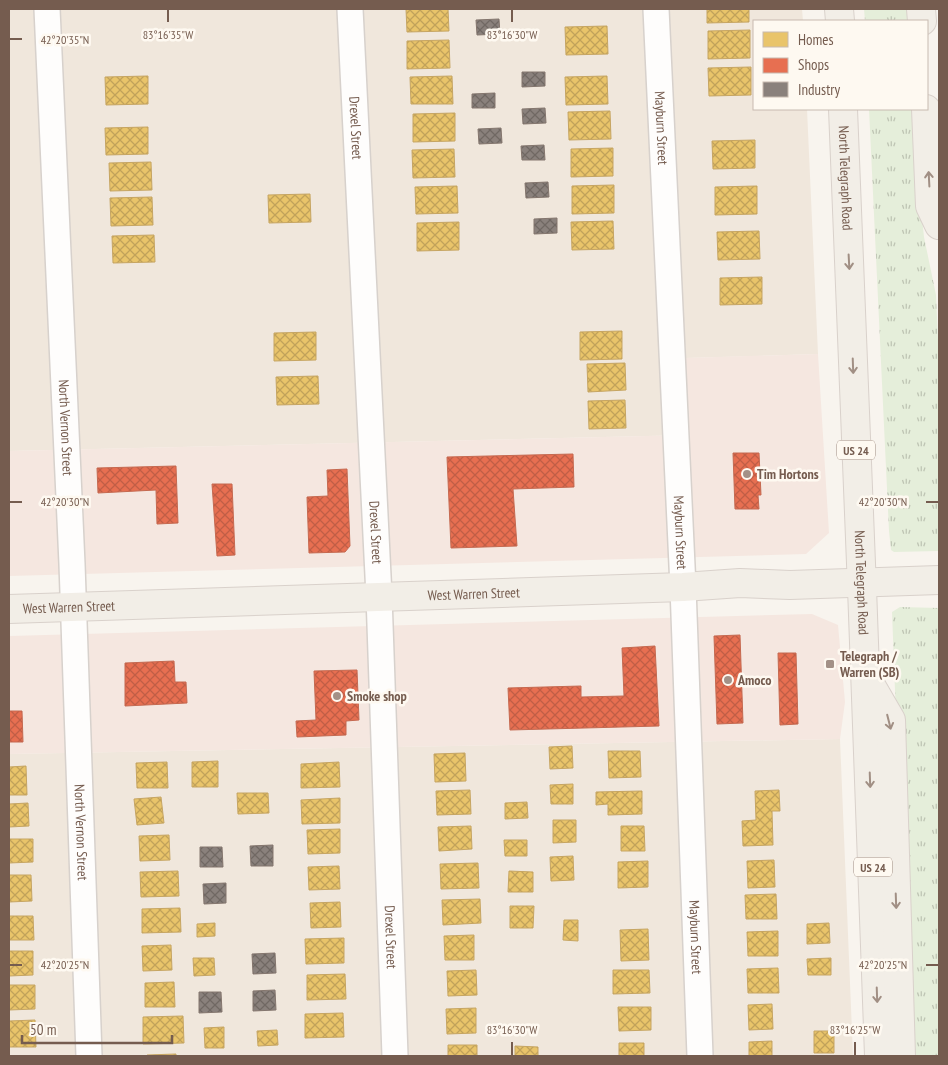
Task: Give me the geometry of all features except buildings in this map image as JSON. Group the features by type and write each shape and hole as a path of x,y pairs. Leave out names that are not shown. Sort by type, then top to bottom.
{"main road":[{"name":"North Telegraph Road","path":"843,110 861,583 867,679 879,1056"},
{"path":"926,110 930,206 939,225"},
{"name":"West Warren Street","path":"9,609 683,587 740,583 790,585 939,580"},
{"path":"867,679 890,720 901,1056"}],"street":[{"name":"North Vernon Street","path":"46,9 73,607 89,1056"},
{"name":"Drexel Street","path":"350,9 379,596 395,1056"},
{"name":"Mayburn Street","path":"656,9 683,587 700,1056"}],"shaded area":[{"path":"9,9 802,9 803,20 753,20 753,110 807,110 818,354 686,358 690,435 9,451"},
{"path":"818,354 829,533 806,554 9,576 9,451 689,435 685,358"},
{"path":"812,614 838,625 845,702 840,739 9,754 9,636"},
{"path":"840,739 853,1056 9,1056 9,754"}],"green space":[{"path":"864,9 912,9 912,20 865,20"},
{"path":"869,110 916,110 919,190 924,237 936,295 939,364 939,551 894,552 891,550"},
{"path":"900,607 939,608 939,1056 909,1056 892,612"}],"place":[{"name":"Tim Hortons","path":"747,474"},
{"name":"Telegraph / Warren (SB)","path":"830,664"},
{"name":"Amoco","path":"728,680"},
{"name":"Smoke shop","path":"337,696"}]}
